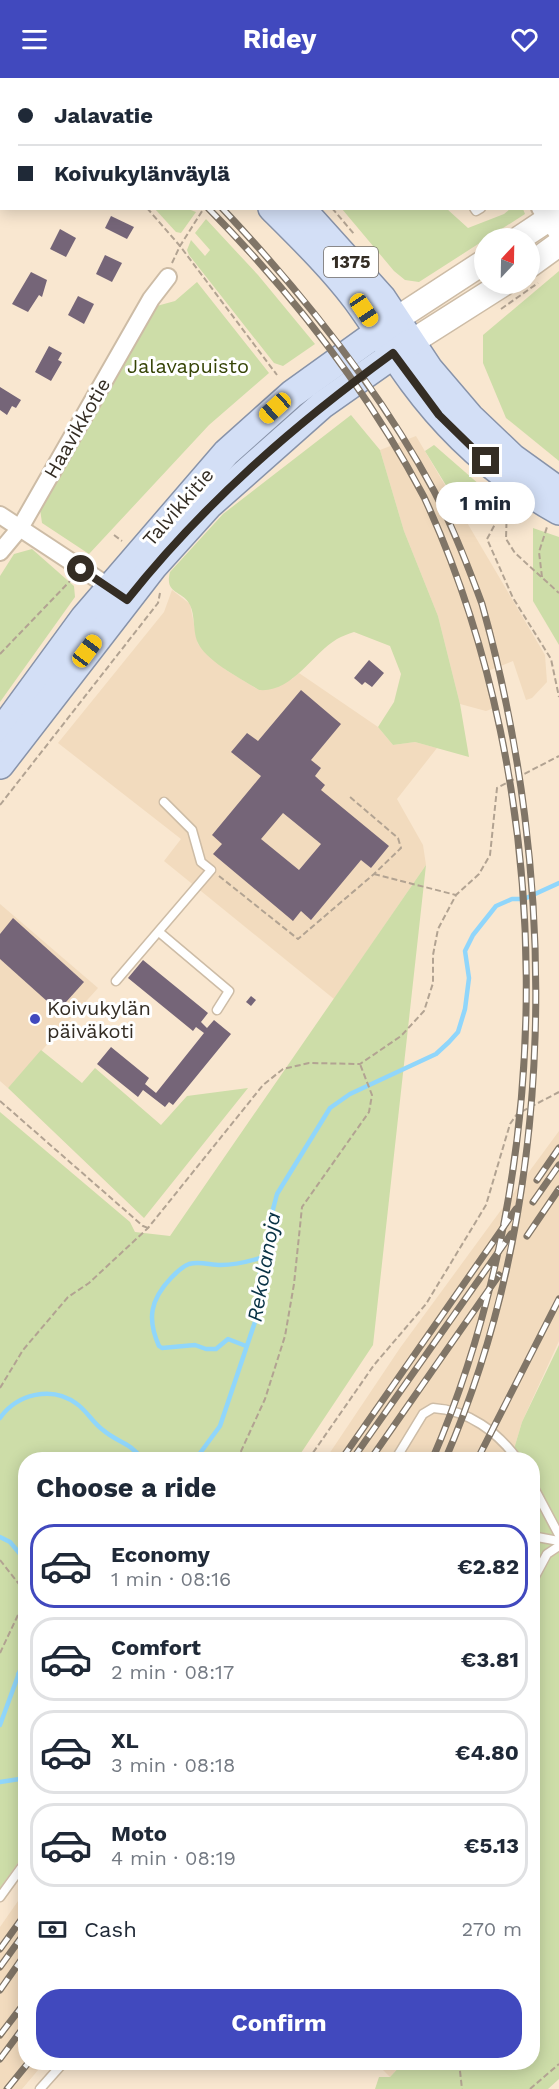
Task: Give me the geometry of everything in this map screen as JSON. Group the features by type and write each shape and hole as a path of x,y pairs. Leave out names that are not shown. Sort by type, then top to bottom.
{"main road":[{"path":"274,210 394,337 439,415 473,450 535,498 554,517"},
{"name":"1375","path":"303,210 348,257 382,298 394,337 429,369 470,417 513,458 559,491"},
{"path":"536,228 551,219"},
{"path":"540,267 559,244"},
{"path":"394,337 474,270"},
{"path":"394,337 482,294"},
{"name":"Talvikkitie","path":"0,733 118,593 226,453 292,394 394,337"},
{"name":"Talvikkitie","path":"0,765 118,593"}],"street":[{"name":"Haavikkotie","path":"0,552 20,528 151,299 168,277"},
{"path":"0,515 118,593"}],"lane":[{"path":"116,981 211,870 201,862 192,830 164,802"},
{"path":"159,932 229,991 217,1010"},
{"path":"400,1452 423,1414 433,1408 478,1422 492,1430 511,1452"},
{"path":"540,1499 559,1534"},
{"path":"540,1538 559,1544"},
{"path":"540,1567 547,1554 559,1544"},
{"path":"0,1897 18,1872"},
{"path":"40,2089 57,2070"}],"path":[{"path":"149,210 180,246 277,375"},
{"path":"168,277 180,246 203,210"},
{"path":"498,310 509,306 519,294"},
{"path":"559,593 515,553 506,539 507,502 487,539 513,598 551,659 559,697"},
{"path":"542,577 539,552 554,517"},
{"path":"0,654 73,577"},
{"path":"0,805 158,603 162,585"},
{"path":"0,1388 1,1382 23,1350 68,1297 89,1283 148,1228 263,1085 283,1069 309,1063 360,1064 401,1036 423,1011 433,983 433,956 438,929 456,895 479,874 490,855 497,788 559,756"},
{"path":"211,870 298,939 374,874 400,848 398,838 350,797"},
{"path":"374,874 456,895"},
{"path":"241,1452 265,1399 285,1336 294,1284 302,1207 369,1112 372,1095 360,1064"},
{"path":"314,1452 374,1365 426,1304 486,1205 510,1124 517,1114 559,1092"},
{"path":"0,1101 142,1226 148,1228"},
{"path":"0,1560 18,1583"},
{"path":"0,1653 18,1615"},
{"path":"531,2089 559,2064"},
{"path":"460,2070 462,2089"}],"shaded area":[{"path":"416,436 545,655 547,682 532,698 526,700 513,661 483,673 494,708 486,711 460,704 438,616 404,531 380,450"},
{"path":"172,590 190,604 198,644 226,670 259,690 292,679 299,673 378,727 393,745 415,742 437,748 397,799 423,845 426,865 334,999 164,861 181,839 58,743 164,612"},
{"name":"Koivukylän päiväkoti","path":"0,904 98,988 8,1088 0,1081"},
{"path":"559,1131 559,1341 522,1422 513,1452 330,1452 400,1348"},
{"path":"18,1901 18,2070 38,2070 22,2089 0,2089 0,1927"},
{"path":"383,2070 396,2070 390,2077"}],"green space":[{"path":"156,210 196,212 181,233 176,232"},
{"path":"343,210 448,210 468,228 509,210 523,210 525,214 503,228 474,228 474,247 419,282 405,280 394,271"},
{"path":"206,219 258,275 315,344 283,366 274,363 189,255 187,250 191,240 205,256 210,250 195,233"},
{"path":"559,271 559,461 506,418 483,363 483,335 532,294 540,294 540,287"},
{"name":"Jalavapuisto","path":"197,282 269,373 209,425 89,554 42,523 40,509 153,307 175,301"},
{"path":"351,415 380,450 404,531 438,616 460,704 469,757 415,742 393,745 378,727 394,702 401,674 390,646 354,632 339,638 328,646 292,679 271,689 259,690 225,669 201,648 197,641 190,605 170,585 170,572 223,514"},
{"path":"434,445 488,492 484,504 466,518 425,451"},
{"path":"533,528 559,537 559,645 533,601"},
{"path":"32,549 74,586 75,597 0,702 0,576 14,554"},
{"path":"426,865 373,1345 302,1452 18,1452 18,1863 0,1888 0,1112 130,1222 135,1232 170,1236"},
{"path":"41,1050 82,1083 95,1068 161,1125 187,1096 248,1088 144,1218 8,1088"},
{"path":"559,1345 559,2079 548,2089 375,2089 379,2077 390,2077 396,2070 540,2070 540,1541 542,1537 540,1535 540,1452 513,1452 522,1422"}],"building":[{"path":"111,216 134,227 127,239 105,228"},
{"path":"60,229 76,238 66,257 50,249"},
{"path":"105,255 122,263 112,282 96,274"},
{"path":"31,272 47,280 42,297 39,295 28,312 12,304"},
{"path":"78,296 94,304 84,324 68,315"},
{"path":"49,346 62,353 58,360 62,362 51,381 35,372"},
{"path":"0,387 21,400 16,408 12,406 7,415 0,410"},
{"path":"369,660 384,673 372,687 365,682 362,685 354,678"},
{"path":"301,690 341,724 311,760 321,768 315,776 325,785 321,790 389,846 371,868 361,860 311,920 301,911 293,921 213,854 222,844 212,835 261,776 231,752 247,733 258,741","holes":["283,813 321,844 299,870 261,839"]},
{"path":"13,918 84,982 58,1011 0,959 0,934"},
{"path":"143,960 208,1013 201,1022 207,1028 214,1020 231,1034 173,1105 169,1102 165,1107 143,1090 138,1097 97,1064 111,1047 149,1078 145,1084 156,1093 204,1033 196,1027 193,1031 128,978"},
{"path":"251,996 256,1000 251,1006 246,1002"}],"waterway":[{"name":"Rekolanoja","path":"201,1452 220,1426 259,1310 258,1280 272,1234 272,1213 277,1194 330,1108 350,1094 436,1054 449,1042 458,1032 465,1009 469,978 465,951 473,935 496,906 512,899 524,899 559,883"},
{"path":"246,1346 228,1339 216,1349 206,1349 195,1345 162,1348 155,1336 153,1310 164,1286 186,1265 233,1264 267,1256"},
{"path":"0,1418 7,1410 25,1398 46,1394 57,1395 77,1404 99,1427 136,1452"},
{"path":"0,1537 10,1542 18,1552"},
{"name":"Rekolanoja","path":"0,1725 18,1676"},
{"path":"0,1782 18,1779"}],"railway":[{"path":"210,210 270,275 327,345 379,419 424,497 468,610 500,729 519,852 526,978 521,1103 503,1227 474,1346 435,1452"},
{"path":"224,210 310,308 364,378 434,491 448,518 482,604 507,708 525,816 534,925 535,1036 527,1146 510,1254 482,1359 448,1452"},
{"path":"537,1180 559,1148"},
{"path":"533,1202 559,1165"},
{"path":"527,1236 559,1189"},
{"path":"347,1452 516,1209"},
{"path":"358,1452 511,1234"},
{"path":"376,1452 499,1275"},
{"path":"481,1452 559,1299"},
{"path":"0,1949 18,1924"},
{"path":"0,1967 18,1942"},
{"path":"0,1990 18,1964"},
{"path":"0,2035 18,2011"},
{"path":"0,2059 18,2035"},
{"path":"7,2089 22,2070"}],"place":[{"name":"Koivukylän päiväkoti","path":"35,1019"}],"route":[{"path":"81,569 127,600 153,567 209,505 252,464 322,405 393,353 439,415 486,461"}]}
